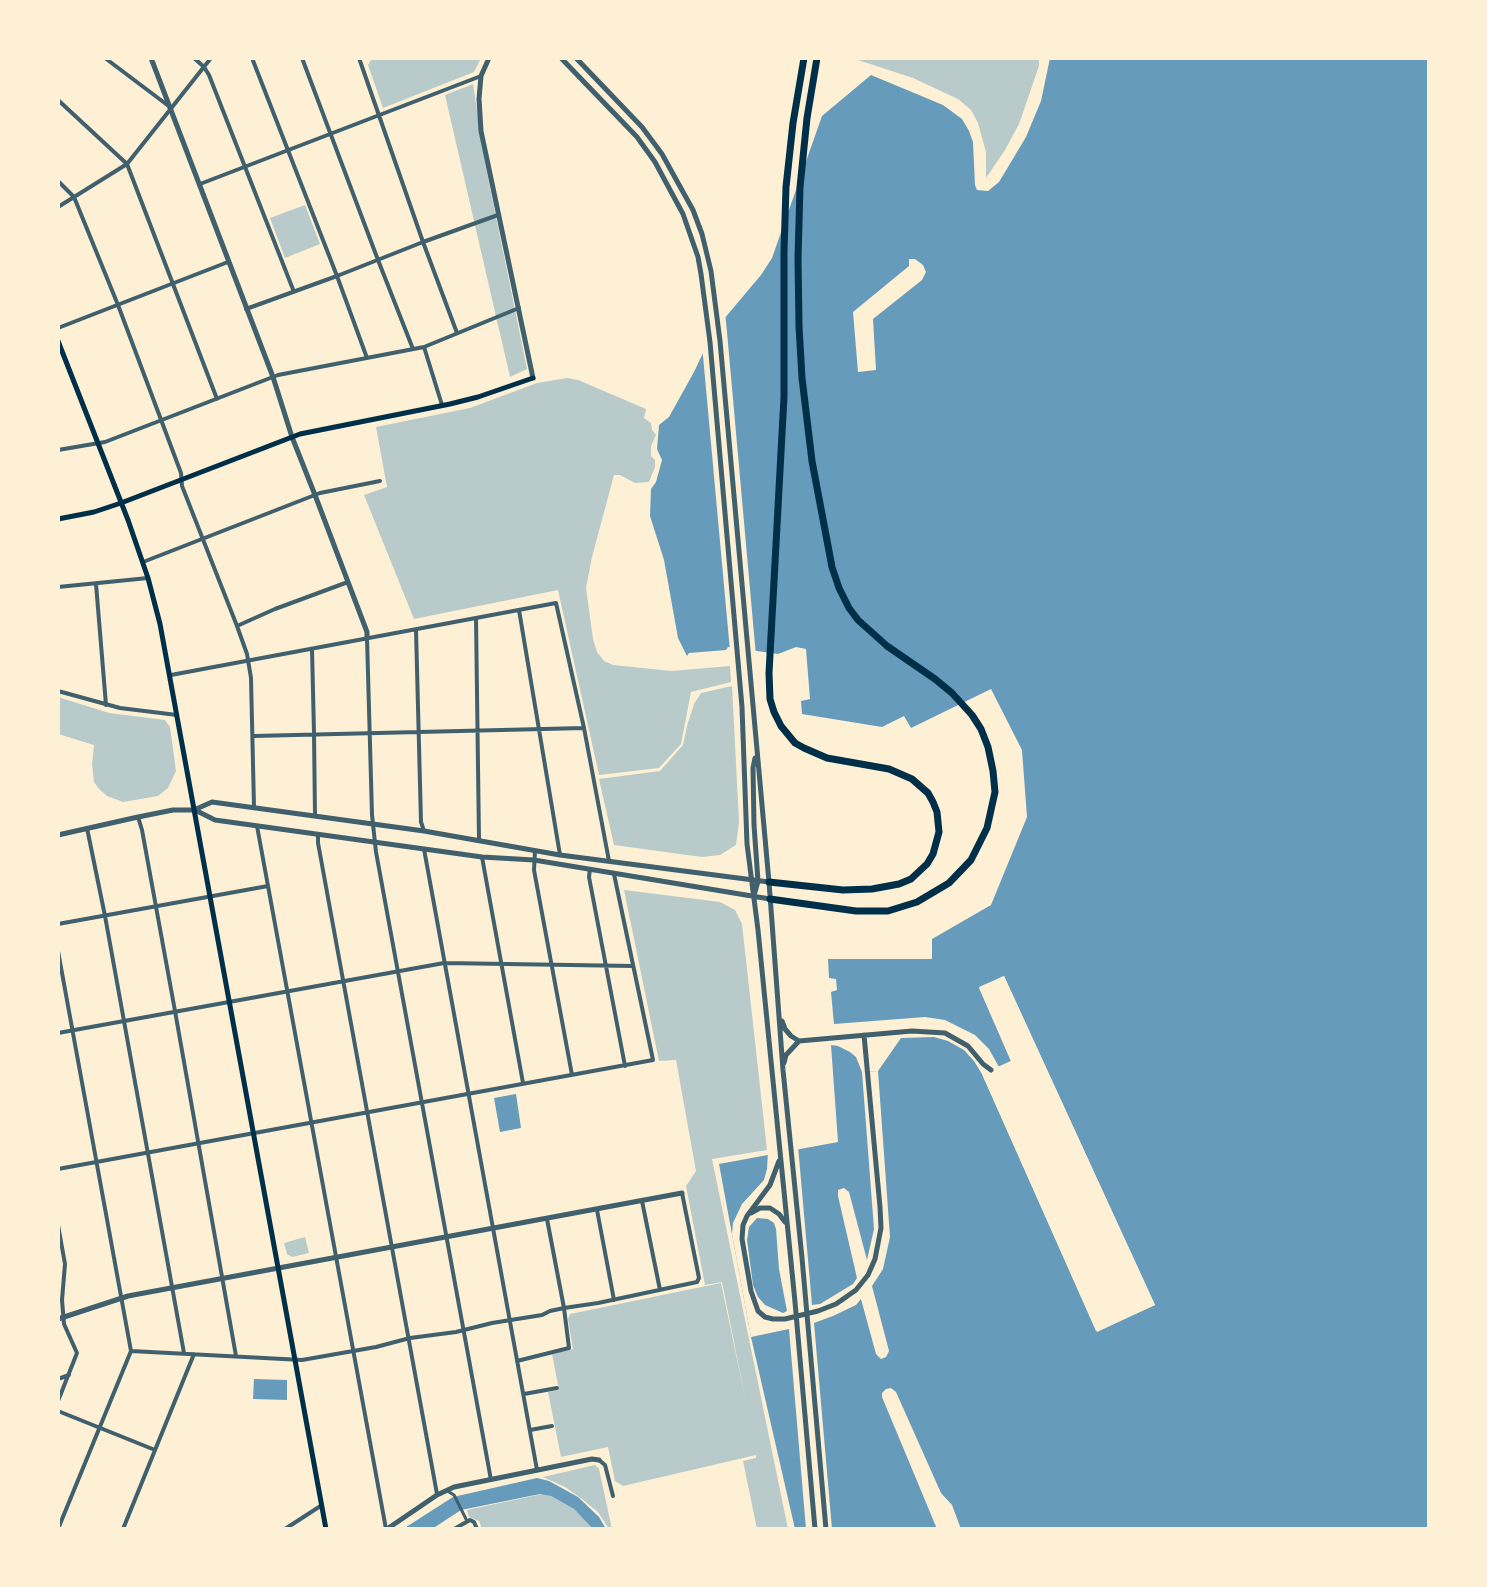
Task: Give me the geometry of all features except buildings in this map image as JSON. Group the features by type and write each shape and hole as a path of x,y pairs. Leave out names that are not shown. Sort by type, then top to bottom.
{"highway":[{"path":"769,882 843,890 899,884 911,879 927,864 939,832 933,802 912,779 889,769 827,758 795,743 781,726 770,699 782,465 786,187 804,58"},
{"path":"770,899 856,911 888,911 917,902 949,883 975,853 987,828 995,792 988,747 972,715 952,693 864,626 849,608 832,567 812,461 801,365 800,187 817,58"}],"main road":[{"path":"58,341 143,562 171,675 326,1529"},
{"path":"58,519 121,503 292,437 442,406 533,378"}],"street":[{"path":"105,58 171,108"},
{"path":"151,58 273,377 292,437 367,638 375,843 491,1480"},
{"path":"194,58 204,67 294,292"},
{"path":"58,207 127,164 211,58"},
{"path":"252,58 367,358"},
{"path":"302,58 413,349"},
{"path":"360,58 457,333"},
{"path":"489,58 481,76 481,131 533,378"},
{"path":"561,58 637,137 655,162 683,214 698,257 706,304 739,674 747,844 755,880"},
{"path":"576,58 642,127 662,154 693,210 711,271 826,1529"},
{"path":"200,184 481,76"},
{"path":"58,100 127,164 217,399"},
{"path":"58,181 74,197 118,305 248,661 254,807"},
{"path":"246,309 498,215"},
{"path":"58,328 228,262"},
{"path":"58,450 98,444 273,377 424,347 519,308"},
{"path":"424,347 442,406"},
{"path":"143,562 315,495 380,481"},
{"path":"58,587 148,578"},
{"path":"237,626 348,582"},
{"path":"96,584 106,705"},
{"path":"171,675 556,603 609,861"},
{"path":"519,610 560,855"},
{"path":"476,618 479,841"},
{"path":"416,630 421,822 424,831"},
{"path":"312,649 315,816"},
{"path":"58,691 106,705 177,715"},
{"path":"253,736 584,728"},
{"path":"756,751 753,768 754,896 815,1529"},
{"path":"58,835 173,810 194,810 212,802 424,831 560,855 769,882"},
{"path":"194,810 215,820 482,857 534,860 770,899"},
{"path":"138,817 236,1356"},
{"path":"257,826 386,1529 446,1490 592,1459 605,1465 613,1496"},
{"path":"87,828 185,1353"},
{"path":"318,835 437,1495"},
{"path":"424,849 537,1470"},
{"path":"535,851 534,870 572,1075"},
{"path":"482,857 523,1083"},
{"path":"590,869 625,1066"},
{"path":"58,1169 653,1060 614,874"},
{"path":"58,924 268,886"},
{"path":"58,951 131,1351 58,1529"},
{"path":"58,1033 444,963 633,966"},
{"path":"779,1012 785,1029 799,1041 912,1031 945,1033 968,1046 991,1070"},
{"path":"780,1157 770,1185 747,1216 742,1239 745,1265 758,1311 773,1319 785,1319 836,1304 856,1290 875,1259 881,1228 864,1035"},
{"path":"783,1070 786,1055 799,1041"},
{"path":"61,1318 120,1298 173,1287 682,1193 699,1278 697,1282 463,1331 410,1338 302,1360 131,1351"},
{"path":"642,1201 660,1290"},
{"path":"747,1216 760,1208 770,1208 786,1224"},
{"path":"597,1210 614,1300"},
{"path":"517,1361 569,1348 547,1219"},
{"path":"58,1225 65,1264 61,1318 77,1353 58,1401"},
{"path":"123,1529 194,1354"},
{"path":"58,1379 69,1375"},
{"path":"523,1394 557,1388"},
{"path":"58,1411 155,1450"},
{"path":"530,1430 552,1426"},
{"path":"446,1490 454,1495 467,1521"},
{"path":"285,1529 322,1505"},
{"path":"454,1529 467,1521 474,1522 477,1529"}],"shaded area":[{"path":"372,58 481,58 474,72 383,108 368,65"},
{"path":"852,58 1039,58 1039,66 1019,124 986,178 986,152 971,110 958,99 913,78"},
{"path":"473,84 485,163 527,369 510,377 445,95"},
{"path":"305,205 320,244 285,258 270,218"},
{"path":"567,378 646,409 644,418 651,423 656,435 651,446 655,467 649,482 635,483 614,475 586,588 597,652 604,661 613,665 672,671 730,666 731,682 691,692 681,744 659,768 599,775 558,590 414,619 364,495 387,487 376,427 470,408 537,383"},
{"path":"732,686 739,822 736,845 720,855 702,857 614,845 599,779 660,771 683,745 694,704 701,693"},
{"path":"58,697 109,713 165,720 170,727 176,771 168,788 158,796 123,802 107,796 94,782 94,745 58,734"},
{"path":"624,890 720,902 735,910 742,924 767,1150 712,1159 788,1529 757,1529 743,1461 756,1458 756,1455 623,1486 615,1481 608,1447 561,1457 548,1392 559,1390 552,1354 573,1349 568,1319 570,1314 721,1283 746,1402 722,1282 705,1285 686,1186 696,1171 676,1060 659,1061"},
{"path":"305,1237 309,1253 292,1257 287,1254 284,1243"},
{"path":"595,1465 599,1469 612,1529 582,1499 543,1477"},
{"path":"542,1494 574,1509 593,1529 482,1529 479,1521 469,1517 467,1510"}],"water":[{"path":"1050,58 1429,58 1429,1529 795,1529 751,1337 719,1164 838,1142 831,1045 856,1057 862,1072 878,1071 901,1038 934,1037 964,1050 982,1074 1096,1331 1155,1305 1004,976 979,988 1011,1061 999,1067 989,1049 975,1035 945,1020 925,1017 834,1024 831,992 837,990 836,979 829,978 828,959 932,959 932,939 991,905 1027,817 1022,750 991,689 911,728 904,716 882,727 802,714 801,701 810,699 806,649 796,647 778,654 728,647 726,650 689,653 687,656 678,638 664,560 650,516 651,489 662,460 657,449 659,425 669,417 713,332 772,258 822,116 871,75 943,105 962,119 969,131 973,142 975,185 977,190 988,191 999,182 1026,137 1041,101"},
{"path":"516,1094 521,1128 500,1132 494,1098"},
{"path":"254,1379 287,1380 287,1400 253,1399"},
{"path":"537,1478 578,1497 599,1517 606,1529 593,1529 574,1509 551,1496 540,1494 461,1510 432,1529 403,1529 453,1497"}],"pier":[{"path":"909,259 923,265 926,272 922,280 873,319 876,370 858,372 853,312 909,266"},
{"path":"725,312 756,656 730,651 702,345 710,329"},
{"path":"1004,976 1155,1305 1097,1332 982,1074 986,1073 1099,1326 1149,1303 1002,981 984,989 1015,1062 1000,1071 995,1068 1011,1061 979,987"},
{"path":"878,1071 890,1237 883,1269 872,1286 889,1351 881,1359 876,1354 861,1299 856,1305 814,1323 832,1529 806,1529 789,1329 751,1337 732,1234 733,1223 742,1204 764,1180 768,1151 798,1146 812,1305 820,1304 853,1284 857,1278 838,1190 844,1188 849,1192 867,1260 874,1229 862,1072","holes":["757,1218 768,1219 776,1229 787,1311 783,1313 765,1305 753,1285 747,1240 749,1227"]},
{"path":"886,1389 896,1392 941,1493 952,1505 961,1529 937,1529 882,1397"}]}
